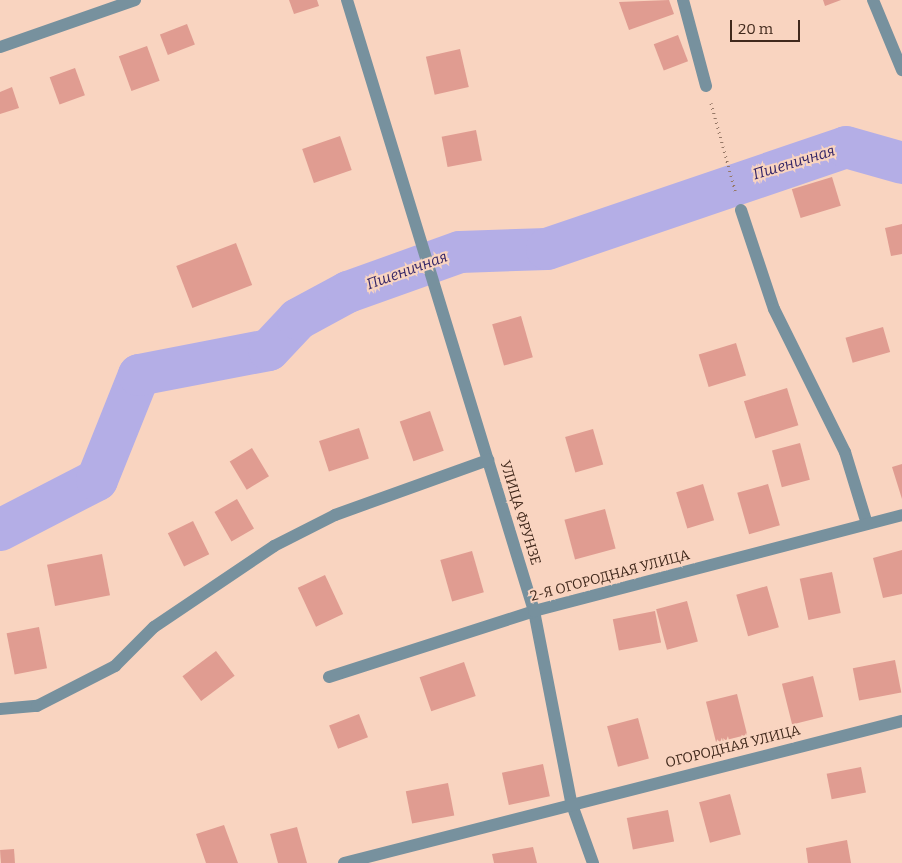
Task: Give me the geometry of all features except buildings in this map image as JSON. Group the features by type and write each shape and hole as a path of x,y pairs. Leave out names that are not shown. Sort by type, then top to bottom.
{"street":[{"path":"0,47 135,0"},
{"name":"УЛИЦА ФРУНЗЕ","path":"347,0 534,611 571,802 593,863"},
{"path":"683,0 706,86"},
{"path":"873,0 902,70"},
{"path":"741,210 774,309 845,452 866,524"},
{"path":"0,709 37,706 115,666 154,627 274,546 335,515 488,460"},
{"name":"2-Я ОГОРОДНАЯ УЛИЦА","path":"329,677 534,611 902,515"},
{"name":"ОГОРОДНАЯ УЛИЦА","path":"344,863 571,802 902,721"}],"path":[{"path":"706,86 741,210"}],"waterway":[{"name":"Пшеничная","path":"0,530 97,480 139,375 269,350 298,319 348,292 460,252 547,249 846,147 902,163"}]}
